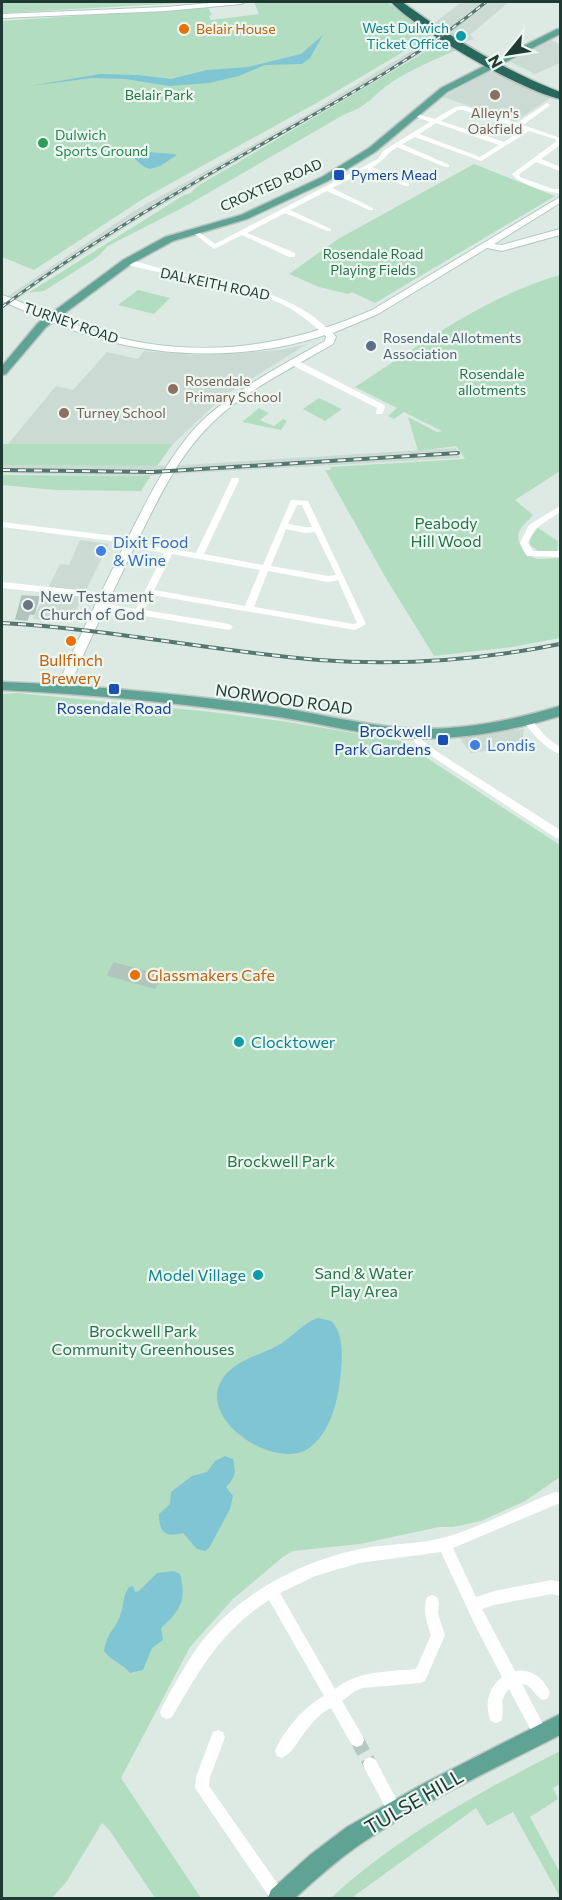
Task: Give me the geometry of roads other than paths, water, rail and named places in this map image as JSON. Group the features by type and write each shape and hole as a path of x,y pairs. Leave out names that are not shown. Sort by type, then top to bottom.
{"highway":[{"path":"396,2 437,32 492,65 561,96"}],"main road":[{"name":"CROXTED ROAD","path":"2,372 37,330 127,262 170,239 244,217 325,179 372,150 444,90 561,30"},
{"name":"NORWOOD ROAD","path":"2,686 62,689 264,710 361,727 414,733 463,731 528,721 561,711"},
{"name":"TULSE HILL","path":"279,1899 336,1849 395,1811 561,1724"}],"street":[{"path":"2,16 166,9 241,2"},
{"path":"518,125 547,105"},
{"path":"194,231 210,249 381,160 385,152 460,108 557,138 561,142 515,174 518,178 552,191 561,191"},
{"path":"414,114 504,144"},
{"path":"416,135 481,159 528,129"},
{"path":"398,145 447,166"},
{"path":"535,159 561,169"},
{"path":"366,167 406,185"},
{"path":"326,188 371,208"},
{"path":"62,689 157,491 201,428 251,387 293,362 323,338 375,312 561,200"},
{"path":"284,210 329,230"},
{"path":"509,232 532,238"},
{"path":"487,245 502,248 561,232"},
{"path":"242,233 292,255"},
{"name":"DALKEITH ROAD","path":"127,262 161,273 268,295 301,310 323,338"},
{"name":"TURNEY ROAD","path":"2,298 51,318 111,338 191,350 268,346 323,338"},
{"path":"293,362 381,407 379,412"},
{"path":"199,556 235,480"},
{"path":"149,592 248,610 360,626 362,622 305,503 300,501 293,503 248,610"},
{"path":"561,509 532,527 524,543 530,554 561,554"},
{"path":"2,525 131,543 328,579 341,578"},
{"path":"283,526 305,530 317,529"},
{"path":"139,612 169,551"},
{"path":"2,585 103,601 139,612 229,627"},
{"path":"528,721 543,739 561,751"},
{"path":"414,733 419,742 433,753 561,835"},
{"path":"167,1712 203,1652 227,1624 271,1591 312,1569 360,1556 444,1544 555,1498"},
{"path":"444,1544 511,1680 540,1733"},
{"path":"474,1605 494,1598 540,1589 561,1588"},
{"path":"271,1591 357,1740"},
{"path":"282,1750 318,1707 333,1700 350,1686 363,1681 420,1676 438,1635 431,1614 432,1602"},
{"path":"496,1716 494,1697 504,1684 511,1680 520,1676 530,1677 543,1693"},
{"path":"218,1737 203,1778 202,1788 279,1899"},
{"path":"370,1764 395,1811"}],"water":[{"path":"323,35 310,58 302,64 265,65 239,76 209,83 169,86 125,79 92,78 30,86 100,74 171,79 207,70 248,67 301,54"},
{"path":"135,151 177,155 160,166 150,169 142,165 131,154"},
{"path":"318,1318 331,1321 336,1327 341,1343 342,1361 339,1387 329,1422 320,1438 306,1450 292,1454 275,1452 257,1446 241,1436 228,1423 219,1409 217,1393 223,1378 234,1367 277,1346 307,1323"},
{"path":"225,1456 233,1459 234,1464 235,1471 232,1480 226,1487 233,1496 230,1509 209,1548 205,1551 197,1549 183,1533 172,1535 162,1530 159,1514 170,1504 171,1492 192,1476 207,1472 215,1461"},
{"path":"174,1571 180,1574 182,1583 180,1605 161,1628 163,1640 152,1648 143,1670 130,1673 104,1651 107,1639 120,1616 127,1591 133,1586 135,1592 139,1591 157,1573"}],"tunnel":[{"path":"357,1740 370,1764"}],"railway":[{"path":"2,307 61,265 122,226 400,63 430,44 486,2"},
{"path":"2,470 153,472 458,453"},
{"path":"2,623 82,630 279,656 349,662 410,662 470,658 560,644"}],"place":[{"name":"Belair House","path":"184,29"},
{"name":"West Dulwich Ticket Office","path":"461,36"},
{"name":"Alleyn's Oakfield","path":"495,95"},
{"name":"Dulwich Sports Ground","path":"43,143"},
{"name":"Pymers Mead","path":"339,175"},
{"name":"Rosendale Allotments Association","path":"371,346"},
{"name":"Rosendale Primary School","path":"173,389"},
{"name":"Turney School","path":"64,413"},
{"name":"Dixit Food & Wine","path":"101,551"},
{"name":"New Testament Church of God","path":"28,605"},
{"name":"Bullfinch Brewery","path":"71,641"},
{"name":"Rosendale Road","path":"114,689"},
{"name":"Brockwell Park Gardens","path":"443,740"},
{"name":"Londis","path":"475,745"},
{"name":"Glassmakers Cafe","path":"135,975"},
{"name":"Clocktower","path":"239,1042"},
{"name":"Model Village","path":"258,1275"}],"park label":[{"name":"Belair Park","path":"159,95"},
{"name":"Rosendale Road Playing Fields","path":"373,262"},
{"name":"Rosendale allotments","path":"492,382"},
{"name":"Peabody Hill Wood","path":"446,532"},
{"name":"Brockwell Park","path":"281,1161"},
{"name":"Sand & Water Play Area","path":"364,1282"},
{"name":"Brockwell Park Community Greenhouses","path":"143,1340"}]}
